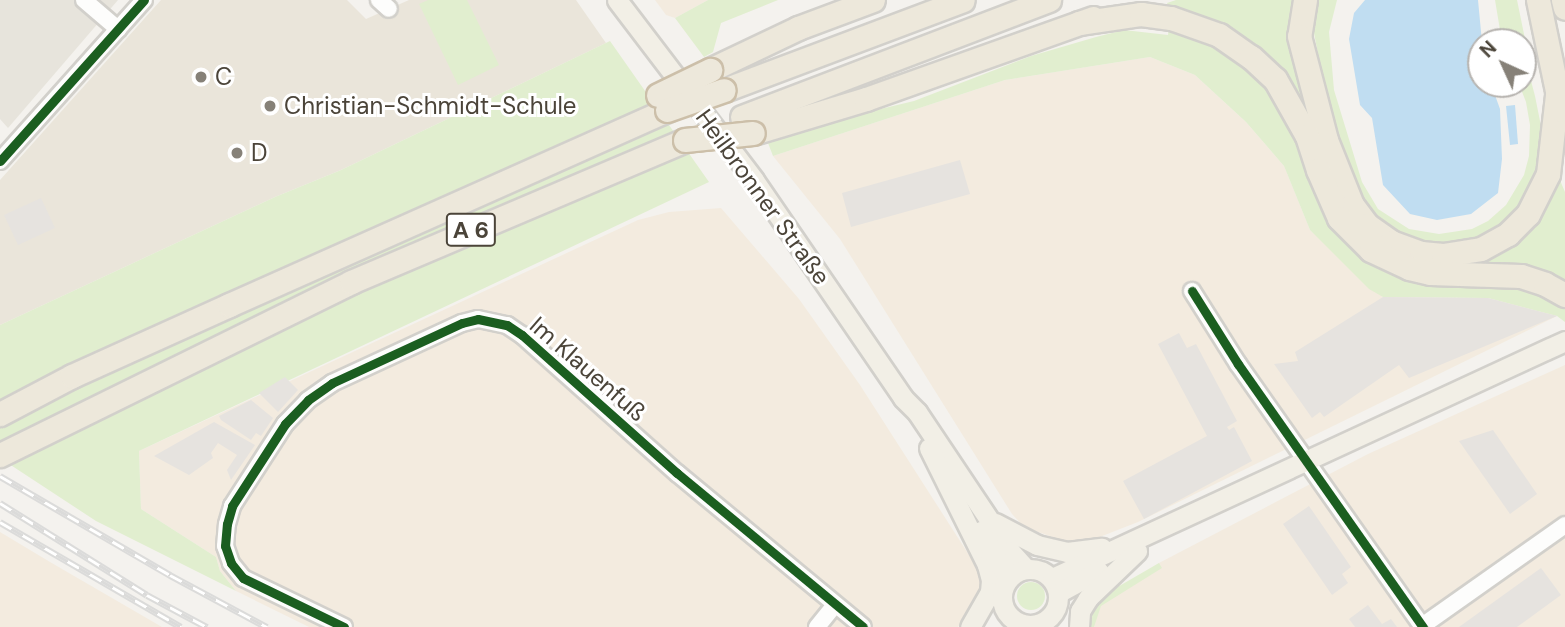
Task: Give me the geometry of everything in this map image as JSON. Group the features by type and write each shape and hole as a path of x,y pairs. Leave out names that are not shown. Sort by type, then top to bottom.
{"highway":[{"path":"663,103 710,69 798,28 873,0"},
{"name":"A 6","path":"7,411 72,376 509,180 663,103 724,90 963,0"},
{"path":"748,125 1049,0"},
{"path":"748,125 866,99 1142,0"},
{"path":"1305,0 1299,36 1326,140 1352,205 1367,225 1391,242 1421,253 1443,255 1480,249 1508,234 1528,214 1548,174 1557,95"},
{"path":"1538,0 1565,130"},
{"path":"1563,0 1565,8"},
{"path":"1079,23 1141,14 1171,18 1219,35 1251,57 1275,79 1307,136 1325,190 1339,218 1371,250 1409,268 1430,272 1521,276 1545,284 1565,296"},
{"name":"A 6","path":"0,455 351,282 685,140 748,125"}],"main road":[{"name":"Heilbronner Straße","path":"617,0 754,180 903,398 929,447 999,558 1008,578"},
{"path":"1055,586 1306,460 1565,341"},
{"name":"Heilbronner Straße","path":"903,398 917,412 988,518 1026,569"},
{"path":"929,447 987,565 991,580 987,600 970,627"},
{"path":"988,518 1027,541 1067,552 1140,543"},
{"path":"1079,627 1080,611 1088,598 1140,543"},
{"path":"1026,569 1045,572 1055,586 1058,605 1046,623 1008,624 1002,594 1008,578 1026,569"},
{"path":"976,627 1003,603"}],"street":[{"path":"84,0 118,29"},
{"path":"0,161 144,0"},
{"path":"1192,291 1422,626 1565,525"},
{"name":"Im Klauenfuß","path":"344,627 243,578 231,563 225,546 226,524 232,506 285,424 308,401 332,383 462,323 478,319 507,325 522,335 677,473 863,627"},
{"path":"817,627 835,605"}],"shaded area":[{"path":"0,0 118,0 8,128 0,119"},
{"name":"Christian-Schmidt-Schule","path":"161,0 347,0 366,19 409,0 576,0 606,43 341,170 275,197 0,325 0,180"},
{"path":"655,0 708,0 675,18 666,15"},
{"path":"1150,57 1195,75 1246,122 1284,166 1310,230 1383,297 1488,298 1557,316 1138,522 1092,540 1061,540 1024,527 1012,514 840,239 773,156 1005,80"},
{"path":"960,160 970,194 851,227 842,193"},
{"path":"41,198 55,228 18,245 4,215"},
{"path":"721,208 799,299 860,385 978,569 981,585 974,604 958,627 309,627 236,591 220,571 216,557 141,509 139,451 638,220 669,212"},
{"path":"1383,297 1488,298 1557,316 1409,378 1399,365 1324,417 1320,412 1312,418 1274,364 1298,361 1295,352"},
{"path":"1179,333 1187,348 1196,344 1237,421 1227,427 1229,430 1234,427 1252,461 1144,519 1123,481 1207,436 1158,344"},
{"path":"1565,365 1565,627 1092,627 1094,614 1103,601 1159,563 1368,454"},
{"path":"285,377 298,390 278,412 259,393"},
{"path":"251,400 273,418 261,436 256,433 251,440 219,416"},
{"path":"214,422 255,445 231,480 227,470 237,455 218,443 211,453 213,458 189,475 154,456"},
{"path":"1493,430 1537,494 1510,514 1459,441"},
{"path":"1309,506 1351,567 1342,574 1348,583 1332,595 1283,524"},
{"path":"0,532 50,562 162,627 0,627"},
{"path":"1541,568 1561,595 1517,627 1459,627"},
{"path":"1368,605 1382,624 1391,619 1397,627 1355,627 1349,619"}],"green space":[{"path":"428,0 467,0 499,65 458,85 419,4"},
{"path":"708,0 778,0 721,23 713,52 704,57 675,18"},
{"path":"1176,0 1294,0 1290,18 1291,38 1306,99 1302,101 1279,67 1239,36 1201,15 1170,10 1167,3"},
{"path":"1316,0 1337,0 1329,32 1334,90 1362,182 1378,209 1409,229 1439,234 1472,229 1488,221 1506,205 1524,175 1529,156 1530,125 1524,98 1535,98 1541,126 1541,158 1535,186 1523,208 1496,230 1470,241 1442,245 1396,233 1355,192 1328,105 1313,28"},
{"path":"1495,0 1517,0 1523,28 1500,28"},
{"path":"1169,27 1206,40 1248,67 1270,90 1287,115 1327,220 1348,243 1380,269 1427,282 1523,285 1565,305 1565,322 1557,316 1488,298 1383,297 1369,289 1310,230 1284,166 1246,122 1195,75 1150,57 1005,80 773,156 768,143 818,124 914,101 1031,56 1096,37 1124,30 1168,35"},
{"path":"610,41 709,182 139,451 141,509 216,557 220,571 236,591 96,521 0,458 0,325 275,197 341,170"},
{"path":"1559,178 1565,192 1565,285 1514,266 1477,262 1539,215"},
{"path":"1159,563 1162,568 1101,606 1094,627 1088,627 1090,613 1102,596"},
{"path":"1031,582 1041,586 1045,596 1041,606 1031,610 1021,606 1017,596 1021,586"}],"water":[{"path":"1365,0 1478,0 1481,28 1467,28 1467,98 1496,98 1500,109 1502,159 1498,193 1471,214 1437,220 1410,214 1383,185 1372,118 1360,105 1349,39 1354,13"},
{"path":"1515,105 1518,144 1510,145 1506,106"}],"railway":[{"path":"0,476 170,575 267,627"},
{"path":"0,503 147,595 207,627"},
{"path":"0,522 181,627"}],"cycle path":[{"path":"0,161 144,0"},
{"path":"1192,291 1238,364 1423,627"},
{"path":"344,627 243,578 231,563 225,546 232,506 285,424 308,400 332,383 462,323 478,319 507,325 522,335 677,473 863,627"}],"place":[{"name":"C","path":"201,77"},
{"name":"Christian-Schmidt-Schule","path":"270,106"},
{"name":"D","path":"237,153"}]}
